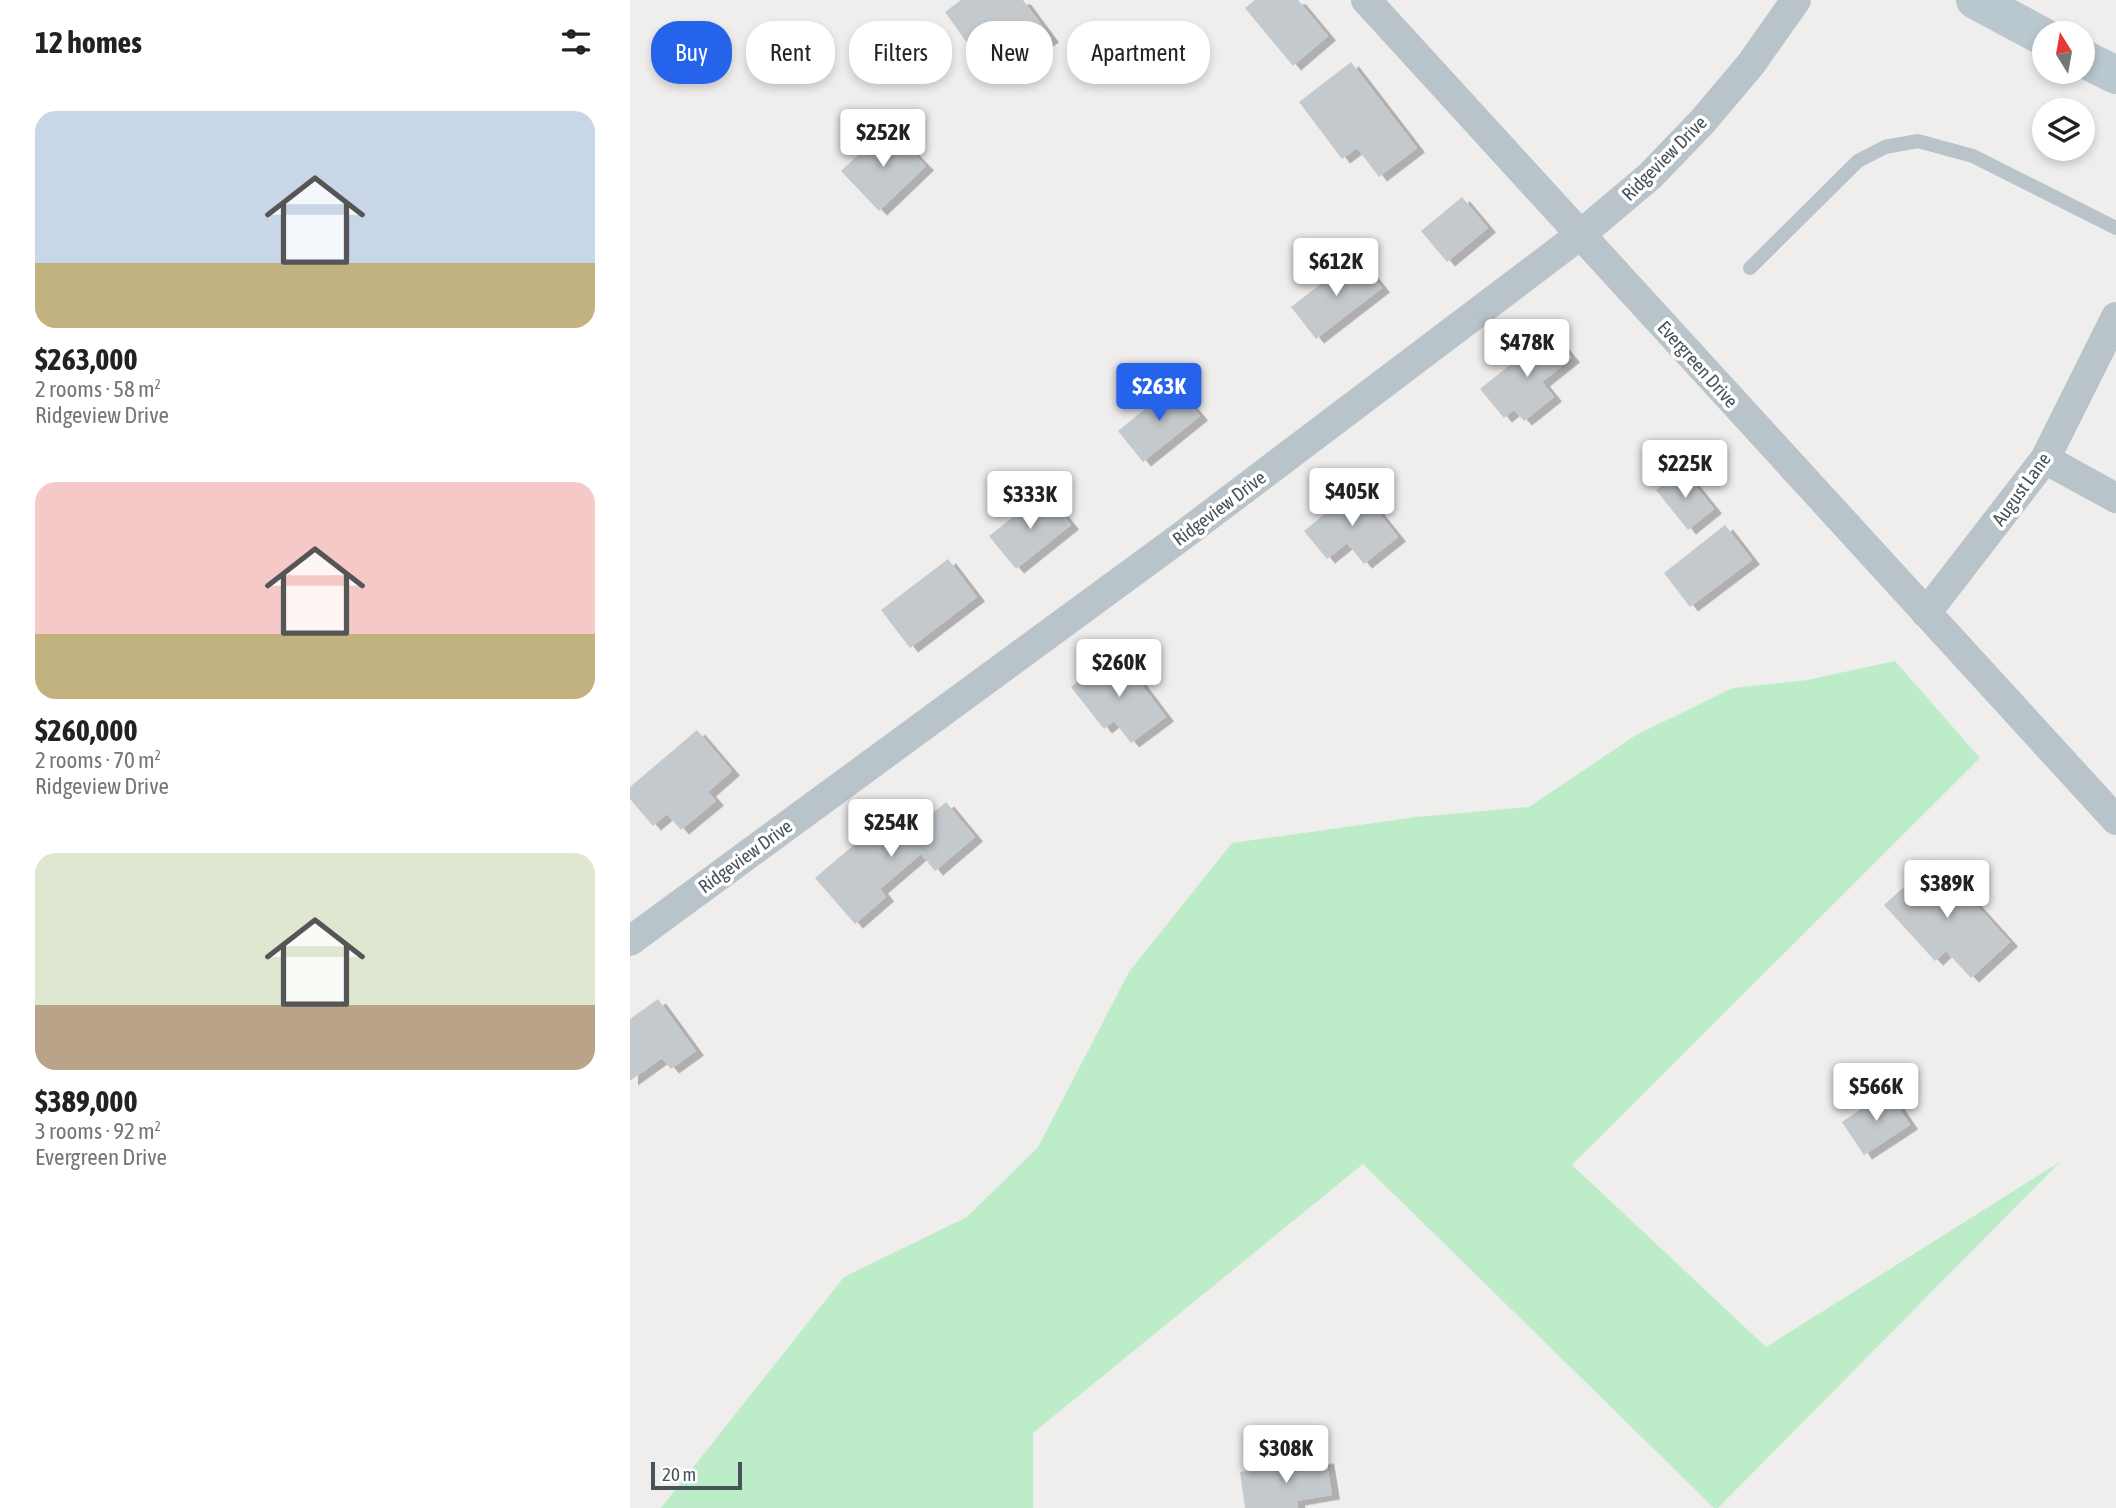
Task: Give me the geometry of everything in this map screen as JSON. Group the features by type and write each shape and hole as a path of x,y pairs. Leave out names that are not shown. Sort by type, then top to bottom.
{"main road":[{"path":"1975,0 2032,31"},
{"path":"2095,64 2116,75"}],"street":[{"name":"Evergreen Drive","path":"1366,0 2116,820"},
{"name":"Ridgeview Drive","path":"630,941 1178,539 1580,235 1650,176 1702,122 1751,64 1796,0"},
{"name":"August Lane","path":"1926,613 2046,459 2116,317"},
{"path":"2046,459 2116,498"}],"lane":[{"path":"1750,268 1858,161 1885,147 1918,141 1973,156 2116,228"}],"green space":[{"path":"1895,661 1980,758 1572,1165 1766,1347 2060,1162 1718,1508 1714,1508 1363,1164 1033,1433 1033,1508 661,1508 844,1277 967,1217 1038,1147 1129,972 1232,843 1416,817 1529,807 1636,735 1733,688 1807,680"}],"building":[{"path":"961,0 1023,0 1038,21 966,21 966,41 945,12"},
{"path":"1255,0 1298,0 1328,36 1293,66 1245,8"},
{"path":"1351,62 1417,148 1379,177 1357,148 1342,159 1299,102"},
{"path":"888,127 926,166 879,211 841,171"},
{"path":"1462,197 1488,228 1447,262 1421,231"},
{"path":"1357,256 1382,288 1316,339 1291,307"},
{"path":"1551,332 1572,358 1542,382 1554,397 1524,421 1514,410 1504,418 1480,389"},
{"path":"1174,385 1200,416 1143,462 1118,431"},
{"path":"1682,469 1714,509 1688,530 1656,490"},
{"path":"1358,487 1398,537 1364,564 1347,543 1327,559 1304,531"},
{"path":"1045,492 1071,525 1016,569 989,536"},
{"path":"1725,525 1752,560 1690,607 1664,573"},
{"path":"948,559 977,597 910,648 881,610"},
{"path":"1117,652 1166,717 1131,743 1114,721 1104,729 1071,687"},
{"path":"697,730 732,771 708,792 716,801 681,830 667,814 653,826 630,799 630,787"},
{"path":"946,802 975,837 935,871 921,854 880,889 886,897 855,924 815,878 889,815 906,836"},
{"path":"1935,859 2010,942 1971,978 1946,951 1935,961 1884,905"},
{"path":"658,999 696,1051 671,1069 662,1058 630,1081 630,1019"},
{"path":"1888,1091 1910,1125 1864,1155 1842,1122"},
{"path":"1326,1459 1332,1495 1297,1501 1298,1508 1245,1508 1240,1472"}]}
